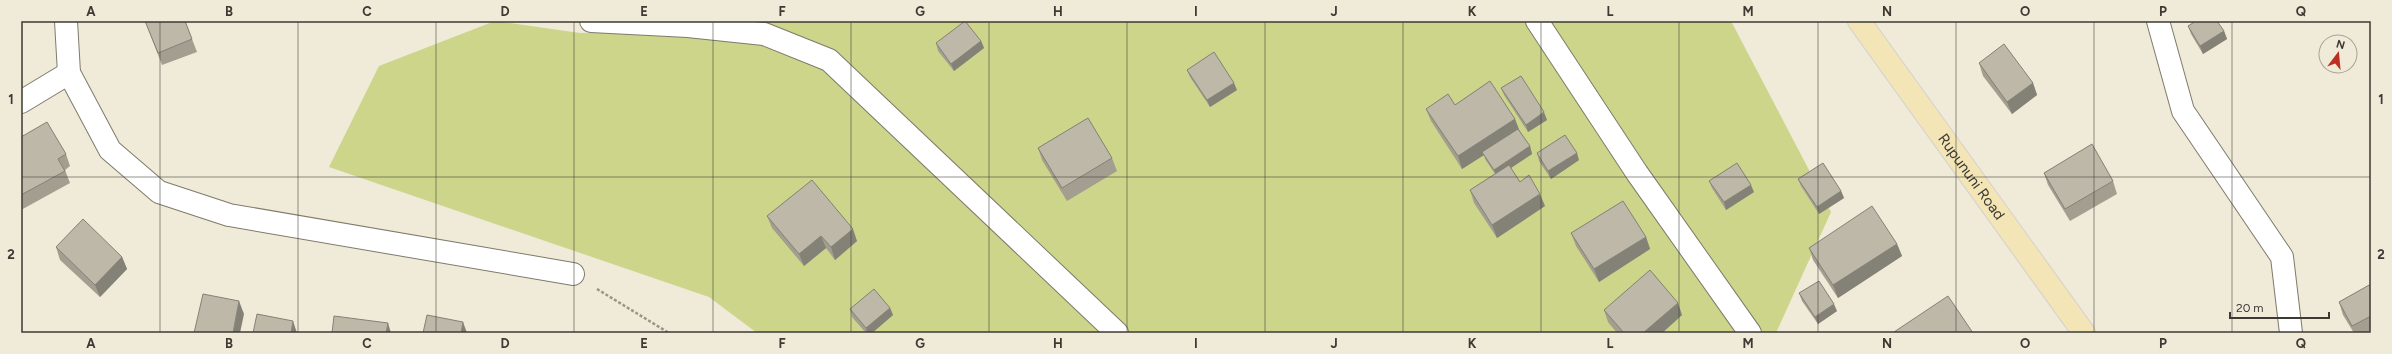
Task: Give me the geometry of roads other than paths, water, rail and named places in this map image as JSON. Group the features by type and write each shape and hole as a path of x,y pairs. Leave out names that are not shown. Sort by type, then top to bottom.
{"main road":[{"name":"Rupununi Road","path":"1859,21 2084,333"}],"street":[{"path":"66,21 69,73 110,150 159,192 229,215 573,274"},
{"path":"591,21 688,26 764,34 829,60 1117,333"},
{"path":"1537,21 1637,174 1750,333"},
{"path":"2158,21 2183,111 2282,257 2291,333"},
{"path":"21,102 69,73"}]}
